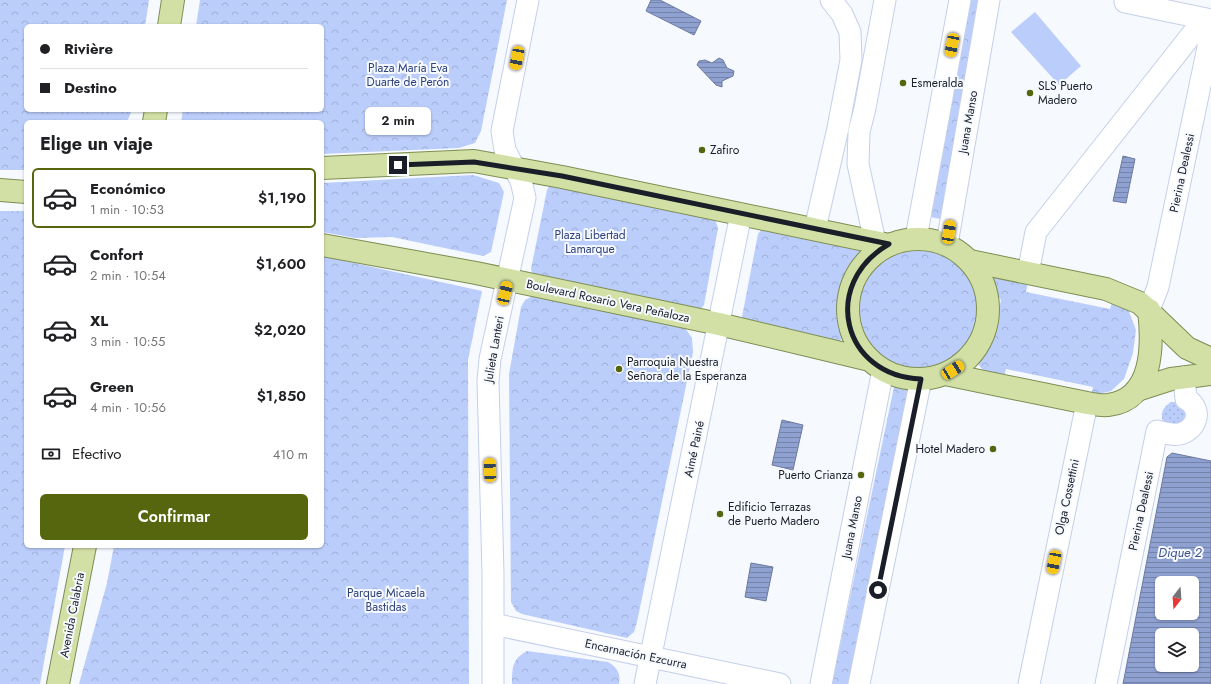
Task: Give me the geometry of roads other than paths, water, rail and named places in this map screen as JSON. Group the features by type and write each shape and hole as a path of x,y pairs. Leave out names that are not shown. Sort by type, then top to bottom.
{"main road":[{"path":"169,24 173,0"},
{"path":"324,168 474,162 562,176 882,243 916,238 947,244 970,261 977,269 986,288 989,310 981,340 970,356 960,365 945,374 921,379 902,377 877,365 858,345 851,329 848,317 849,295 853,282 866,260 876,252 882,243"},
{"path":"0,190 24,192"},
{"name":"Boulevard Rosario Vera Peñaloza","path":"324,245 508,280 719,324 877,365"},
{"path":"970,261 1106,289 1132,299 1149,310 1187,348 1211,359"},
{"path":"1137,390 1146,372 1152,349 1149,310"},
{"path":"945,374 1086,403 1109,405 1127,399 1137,390 1158,382 1211,374"},
{"name":"Avenida Calabria","path":"58,684 85,548"}],"street":[{"name":"Julieta Lanteri","path":"493,684 488,381 490,360 525,198 521,181 516,169 505,150 502,131 528,0"},
{"path":"815,229 838,128 851,60 850,32 842,14 831,0"},
{"path":"882,243 858,164 859,132 865,108 885,0"},
{"path":"916,238 960,0"},
{"name":"Juana Manso","path":"947,244 989,0"},
{"path":"1028,273 1036,232 1209,24 1125,2"},
{"name":"Pierina Dealessi","path":"1149,310 1158,287 1209,24"},
{"name":"Aimé Painé","path":"645,684 741,214"},
{"name":"Juana Manso","path":"821,684 877,365"},
{"name":"Pierina Dealessi","path":"1106,684 1157,431 1174,435 1185,432 1193,425 1196,416 1196,409 1193,403 1186,399 1184,377"},
{"path":"859,684 921,379"},
{"name":"Olga Cossettini","path":"1029,684 1086,403"},
{"name":"Encarnación Ezcurra","path":"493,624 780,684"}],"water":[{"path":"651,0 660,0 701,21 694,35 646,11"},
{"path":"719,58 723,60 727,68 734,71 733,76 722,81 722,87 716,85 697,65 699,61 705,60 712,63"},
{"path":"1123,156 1135,159 1126,203 1113,201"},
{"path":"782,420 803,425 793,470 772,465"},
{"name":"Dique 2","path":"1172,453 1211,461 1211,684 1123,684 1167,457"},
{"path":"751,563 773,567 766,601 745,597"}],"place":[{"name":"Esmeralda","path":"903,83"},
{"name":"SLS Puerto Madero","path":"1030,93"},
{"name":"Zafiro","path":"702,150"},
{"name":"Parroquia Nuestra Señora de la Esperanza","path":"619,369"},
{"name":"Hotel Madero","path":"993,449"},
{"name":"Puerto Crianza","path":"861,475"},
{"name":"Edificio Terrazas de Puerto Madero","path":"720,514"}],"park label":[{"name":"Plaza María Eva Duarte de Perón","path":"408,75"},
{"name":"Plaza Libertad Lamarque","path":"590,242"},
{"name":"Parque Micaela Bastidas","path":"386,600"}]}
